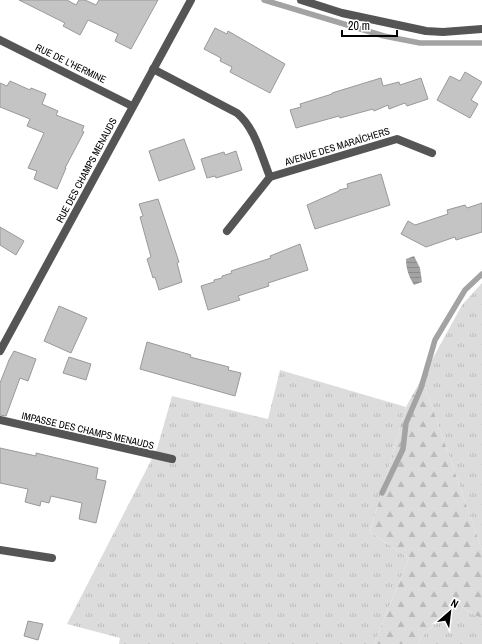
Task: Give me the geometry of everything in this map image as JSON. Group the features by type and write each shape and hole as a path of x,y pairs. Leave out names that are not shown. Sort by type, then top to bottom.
{"street":[{"name":"RUE DES CHAMPS MENAUDS","path":"0,351 191,0"},
{"path":"301,0 342,13 426,31 443,32 482,29"},
{"name":"RUE DE L'HERMINE","path":"0,40 132,106"},
{"path":"153,69 237,113 245,120 251,129 270,177 228,231"},
{"name":"AVENUE DES MARAÎCHERS","path":"270,177 397,139 432,153"},
{"name":"IMPASSE DES CHAMPS MENAUDS","path":"0,420 172,459"},
{"path":"0,550 52,558"}],"green space":[{"path":"482,283 482,550 422,378 462,305"},
{"path":"280,370 406,407 370,532 409,558 374,644 119,644 120,638 67,624 157,449 172,396 268,419"},
{"path":"422,378 482,550 482,619 457,604 425,633 417,644 374,644 409,558 370,532 406,407"},
{"path":"457,604 482,619 482,644 417,644 425,633"}],"shaded area":[{"path":"414,256 420,268 422,282 414,285 408,273 406,259"}],"building":[{"path":"19,0 67,0 76,5 79,0 85,0 96,5 99,0 158,0 131,49 115,41 118,34 88,20 80,35 63,26 65,23"},
{"path":"215,28 227,34 228,31 285,64 270,93 230,72 232,67 220,61 221,58 204,49"},
{"path":"465,72 482,82 471,100 478,104 470,118 437,100 450,76 460,81"},
{"path":"381,78 383,86 399,82 400,85 421,78 428,99 407,106 405,103 389,109 388,105 374,111 373,109 340,118 339,116 296,128 290,110 301,107 300,104"},
{"path":"10,81 30,90 31,88 46,94 42,104 58,111 56,115 84,126 82,131 84,132 65,168 57,189 34,179 37,171 28,168 44,133 27,126 30,119 0,107 0,83 7,86"},
{"path":"184,139 195,169 159,181 149,151"},
{"path":"236,151 242,170 216,178 215,176 207,178 201,159 224,152 225,155"},
{"path":"381,174 390,205 315,229 307,205 339,190 348,188 347,184"},
{"path":"158,199 179,262 177,263 182,282 159,290 155,277 153,278 147,259 151,257 140,217 143,216 139,204"},
{"path":"482,203 482,232 456,240 455,237 426,247 401,234 408,221 415,225 448,214 447,210 465,205 467,208"},
{"path":"0,227 24,241 16,255 0,245"},
{"path":"300,244 308,270 268,283 269,286 238,296 240,300 208,310 201,286 214,282 214,280 222,278 222,276 232,273 231,271 271,258 270,256"},
{"path":"59,306 87,318 71,353 44,341"},
{"path":"147,342 191,355 190,357 229,367 228,370 241,373 235,396 140,369"},
{"path":"14,351 36,359 28,381 20,378 6,416 0,415 0,383"},
{"path":"69,357 91,364 86,380 63,373"},
{"path":"0,448 36,456 36,453 98,468 96,479 106,481 96,523 79,519 82,503 51,496 49,503 41,501 40,506 25,502 28,489 0,483"},
{"path":"28,621 43,624 38,640 24,636"}],"waterway":[{"path":"264,0 384,36 420,43 482,43"},
{"path":"382,493 403,449 406,423 421,388 435,340 465,290 482,274"}]}
